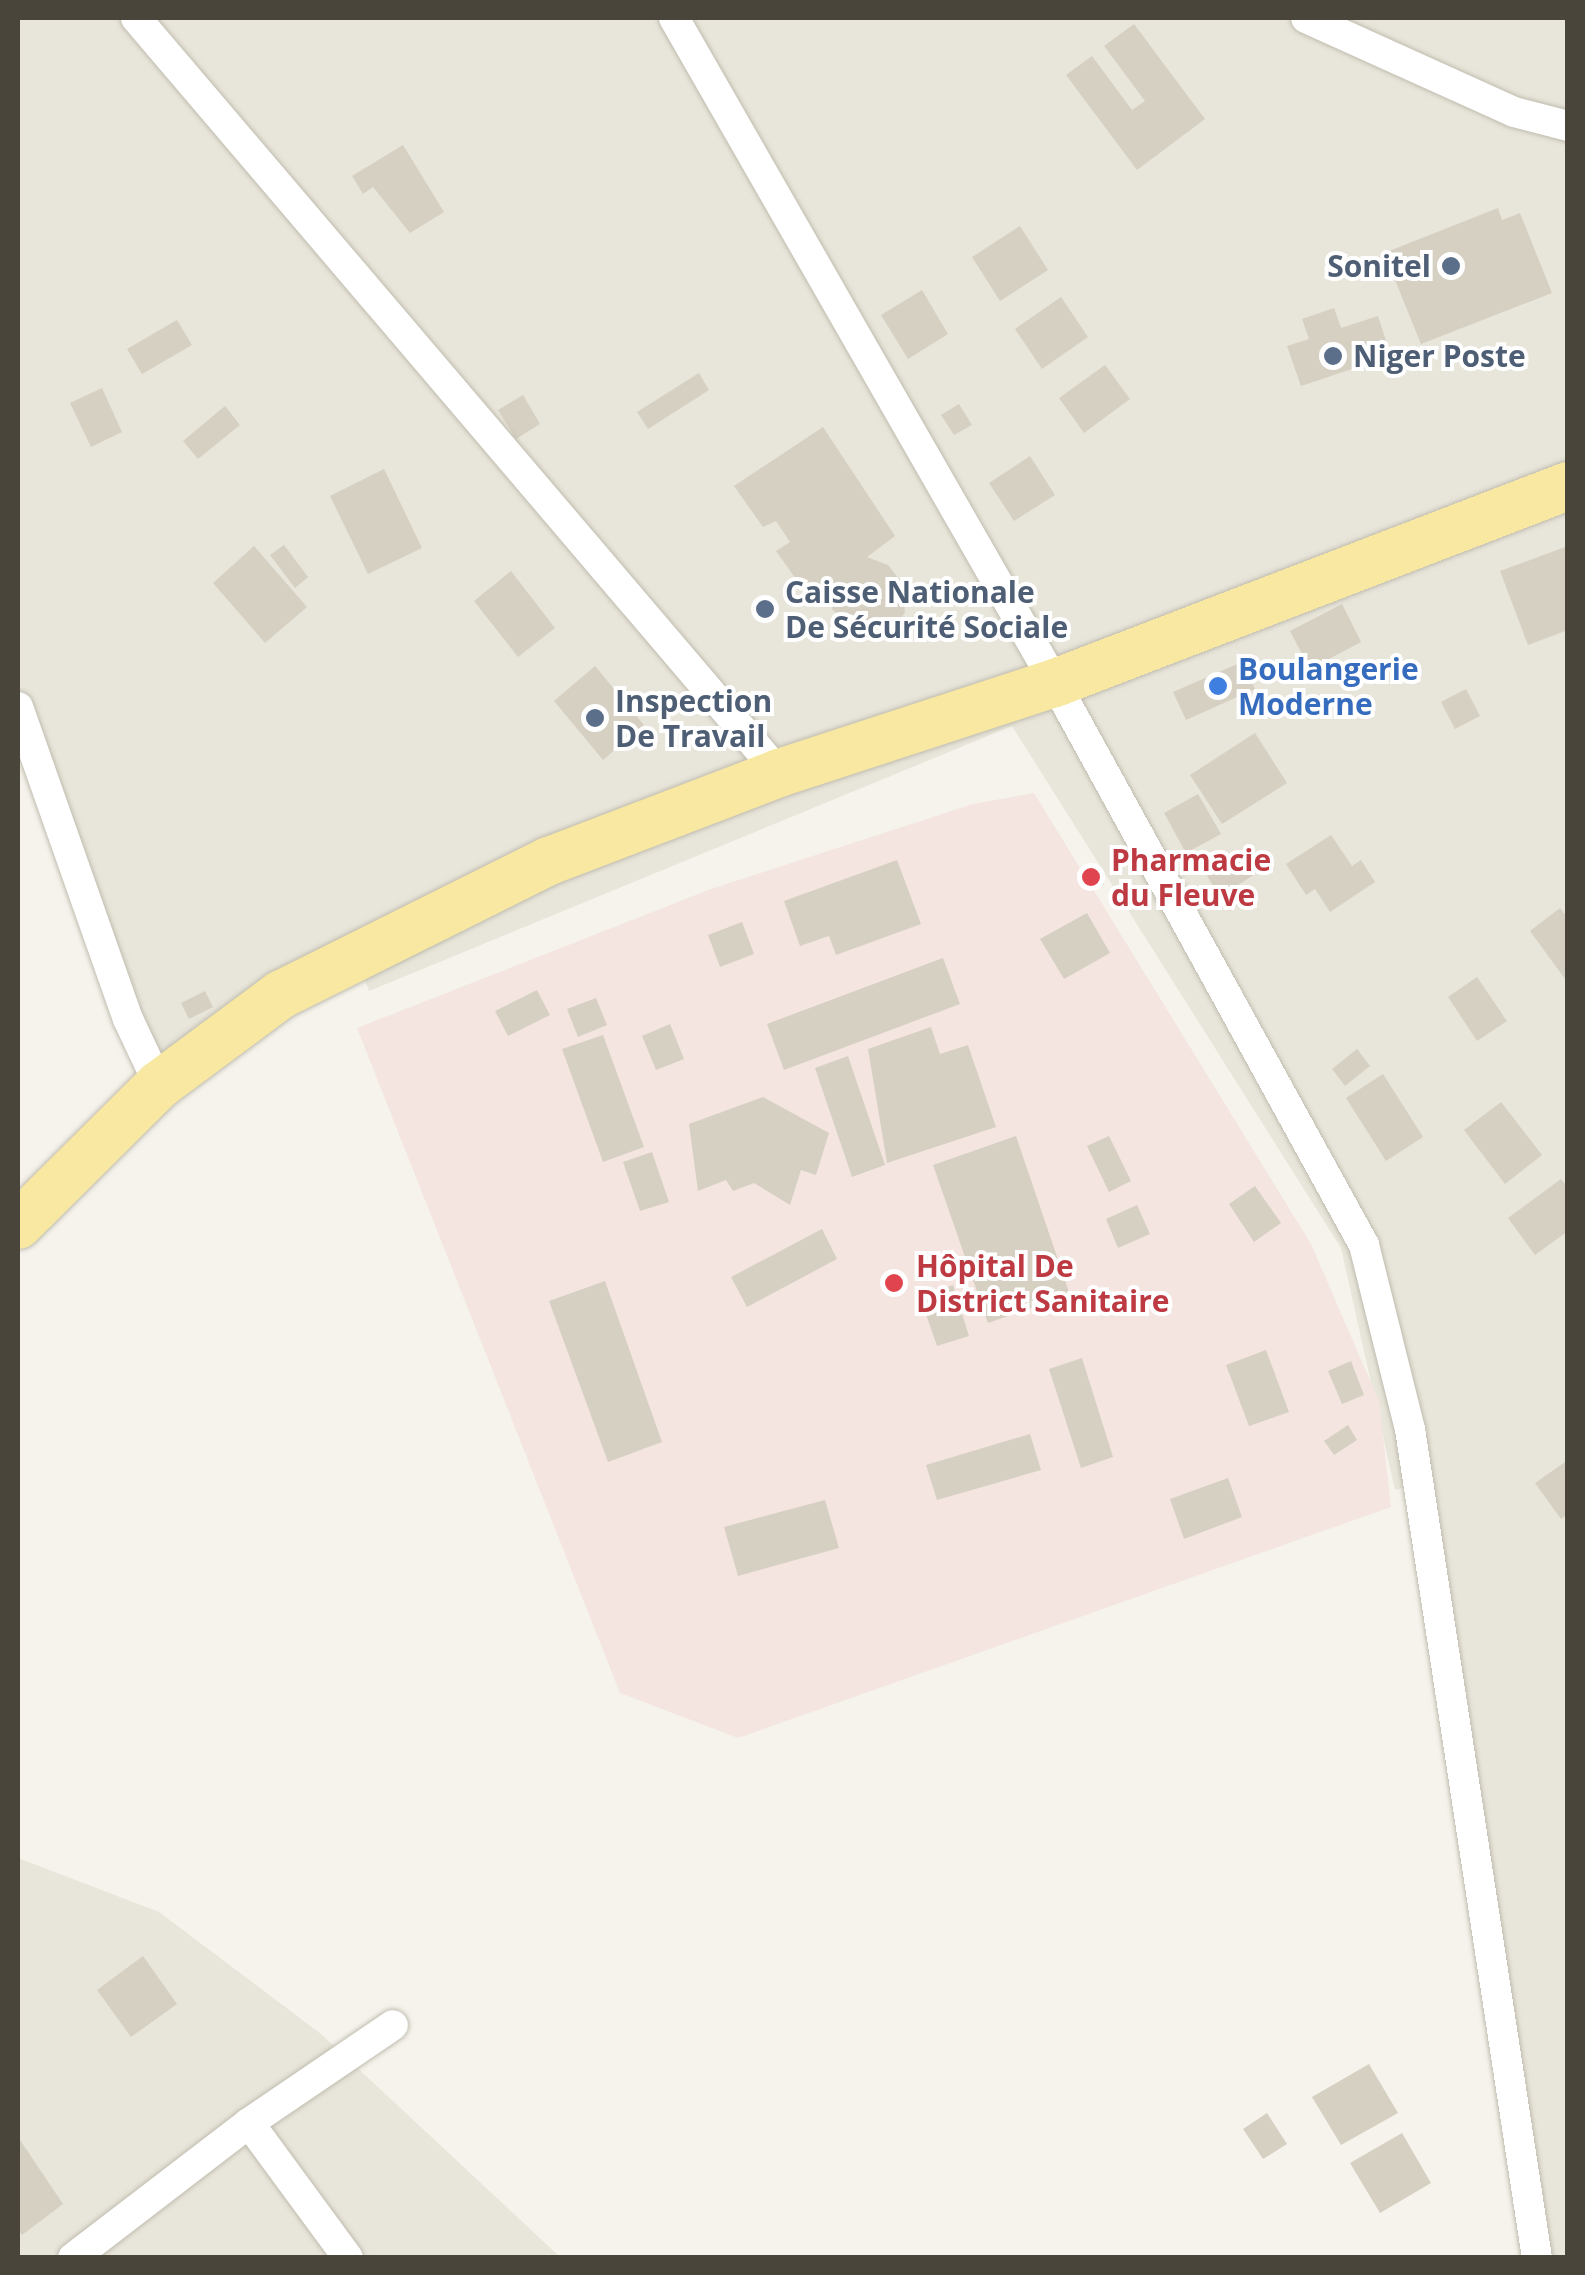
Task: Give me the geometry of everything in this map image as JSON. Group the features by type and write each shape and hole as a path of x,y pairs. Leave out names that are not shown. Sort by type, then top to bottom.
{"main road":[{"path":"18,1225 159,1086 280,995 550,861 779,773 1056,683 1568,486"}],"street":[{"path":"136,18 779,773"},
{"path":"674,18 1056,683 1364,1245 1410,1429 1536,2258"},
{"path":"1306,18 1514,112 1568,126"},
{"path":"18,707 128,1019 159,1086"},
{"path":"73,2258 250,2123 393,2025"},
{"path":"250,2123 348,2258"}],"shaded area":[{"path":"18,18 1567,18 1567,2257 1540,2257 1423,1482 1395,1490 1341,1248 1012,726 369,991 354,952 168,1065 135,1020 18,691"},
{"name":"Hôpital De District Sanitaire","path":"1034,793 1311,1244 1379,1401 1391,1507 738,1738 620,1693 357,1028 711,889 973,804"},
{"path":"18,1858 159,1912 321,2034 560,2257 18,2257"}],"building":[{"path":"1134,24 1205,119 1137,170 1066,75 1092,56 1132,110 1145,101 1104,46"},
{"path":"403,145 444,212 410,233 373,187 363,194 352,176"},
{"path":"1498,208 1502,220 1520,213 1552,293 1421,344 1384,253"},
{"path":"1020,226 1048,270 1000,301 972,257"},
{"path":"922,290 948,334 908,359 881,315"},
{"path":"1061,297 1088,337 1042,369 1015,329"},
{"path":"1334,308 1341,328 1378,316 1391,356 1301,386 1287,346 1309,339 1302,319"},
{"path":"177,320 192,345 142,374 127,349"},
{"path":"1105,365 1130,399 1084,433 1059,398"},
{"path":"699,373 709,390 648,429 637,412"},
{"path":"102,388 122,432 91,447 70,403"},
{"path":"523,395 540,424 516,439 498,410"},
{"path":"959,404 972,425 954,435 941,415"},
{"path":"225,406 240,425 198,459 183,441"},
{"path":"823,427 895,536 867,557 888,565 900,580 905,612 893,632 882,619 866,630 852,628 832,609 834,596 805,592 776,551 790,542 776,521 763,527 734,486"},
{"path":"1030,456 1055,495 1014,521 989,483"},
{"path":"384,469 422,548 368,574 330,496"},
{"path":"284,545 308,577 295,588 270,555"},
{"path":"254,546 307,607 265,643 213,583"},
{"path":"1568,546 1568,630 1528,645 1500,571"},
{"path":"511,571 555,628 518,657 474,601"},
{"path":"1342,604 1361,642 1310,669 1290,631"},
{"path":"1242,662 1255,689 1186,720 1173,692"},
{"path":"595,666 644,725 603,760 554,701"},
{"path":"1466,689 1480,716 1455,729 1441,702"},
{"path":"1255,733 1287,783 1222,824 1190,775"},
{"path":"1198,794 1221,834 1186,853 1164,813"},
{"path":"1331,835 1352,866 1361,860 1375,882 1330,912 1315,889 1306,895 1286,864"},
{"path":"1252,847 1266,867 1238,885 1247,899 1229,911 1207,876"},
{"path":"897,860 921,924 836,955 829,936 800,946 784,901"},
{"path":"1093,867 1104,884 1092,892 1081,874"},
{"path":"1560,908 1568,918 1565,979 1530,931"},
{"path":"1087,913 1110,953 1064,979 1040,939"},
{"path":"742,922 754,954 720,967 708,935"},
{"path":"943,958 960,1004 784,1070 767,1024"},
{"path":"1477,977 1507,1021 1477,1041 1448,997"},
{"path":"537,990 550,1015 508,1036 495,1011"},
{"path":"205,991 213,1007 189,1019 181,1003"},
{"path":"596,998 607,1025 578,1037 567,1009"},
{"path":"670,1024 684,1059 656,1070 642,1036"},
{"path":"931,1027 940,1054 968,1045 996,1127 887,1163 868,1049"},
{"path":"603,1035 644,1147 603,1162 562,1049"},
{"path":"1357,1049 1370,1066 1345,1086 1332,1069"},
{"path":"848,1056 885,1165 852,1177 815,1068"},
{"path":"1383,1074 1423,1137 1386,1161 1346,1098"},
{"path":"763,1097 829,1133 816,1175 801,1170 790,1205 754,1183 733,1191 726,1180 698,1191 689,1124"},
{"path":"1501,1102 1542,1155 1505,1184 1464,1130"},
{"path":"1016,1136 1070,1295 988,1323 933,1165"},
{"path":"1109,1136 1131,1181 1109,1192 1087,1146"},
{"path":"652,1152 669,1202 640,1211 623,1162"},
{"path":"1561,1179 1568,1188 1568,1231 1535,1255 1508,1218"},
{"path":"1255,1186 1281,1223 1254,1242 1229,1204"},
{"path":"1137,1205 1150,1234 1118,1248 1106,1219"},
{"path":"822,1229 837,1259 747,1307 731,1277"},
{"path":"605,1281 662,1442 608,1462 549,1301"},
{"path":"953,1285 969,1336 937,1346 920,1297"},
{"path":"1266,1350 1289,1412 1249,1426 1226,1365"},
{"path":"1082,1358 1113,1457 1081,1468 1049,1369"},
{"path":"1351,1361 1364,1395 1342,1404 1328,1371"},
{"path":"1348,1425 1357,1440 1334,1455 1324,1441"},
{"path":"1030,1434 1041,1470 937,1500 926,1465"},
{"path":"1568,1460 1568,1514 1561,1519 1535,1483"},
{"path":"1228,1478 1242,1517 1184,1539 1170,1499"},
{"path":"825,1500 839,1548 738,1576 724,1527"},
{"path":"143,1956 177,2004 131,2037 97,1990"},
{"path":"1369,2064 1398,2113 1341,2145 1312,2097"},
{"path":"1267,2113 1287,2144 1263,2159 1243,2129"},
{"path":"1402,2133 1431,2183 1380,2213 1350,2163"},
{"path":"18,2137 63,2204 22,2235 18,2229"}],"place":[{"name":"Sonitel","path":"1451,266"},
{"name":"Niger Poste","path":"1333,356"},
{"name":"Caisse Nationale De Sécurité Sociale","path":"765,609"},
{"name":"Boulangerie Moderne","path":"1218,686"},
{"name":"Inspection De Travail","path":"595,718"},
{"name":"Pharmacie du Fleuve","path":"1091,877"},
{"name":"Hôpital De District Sanitaire","path":"894,1283"}]}
